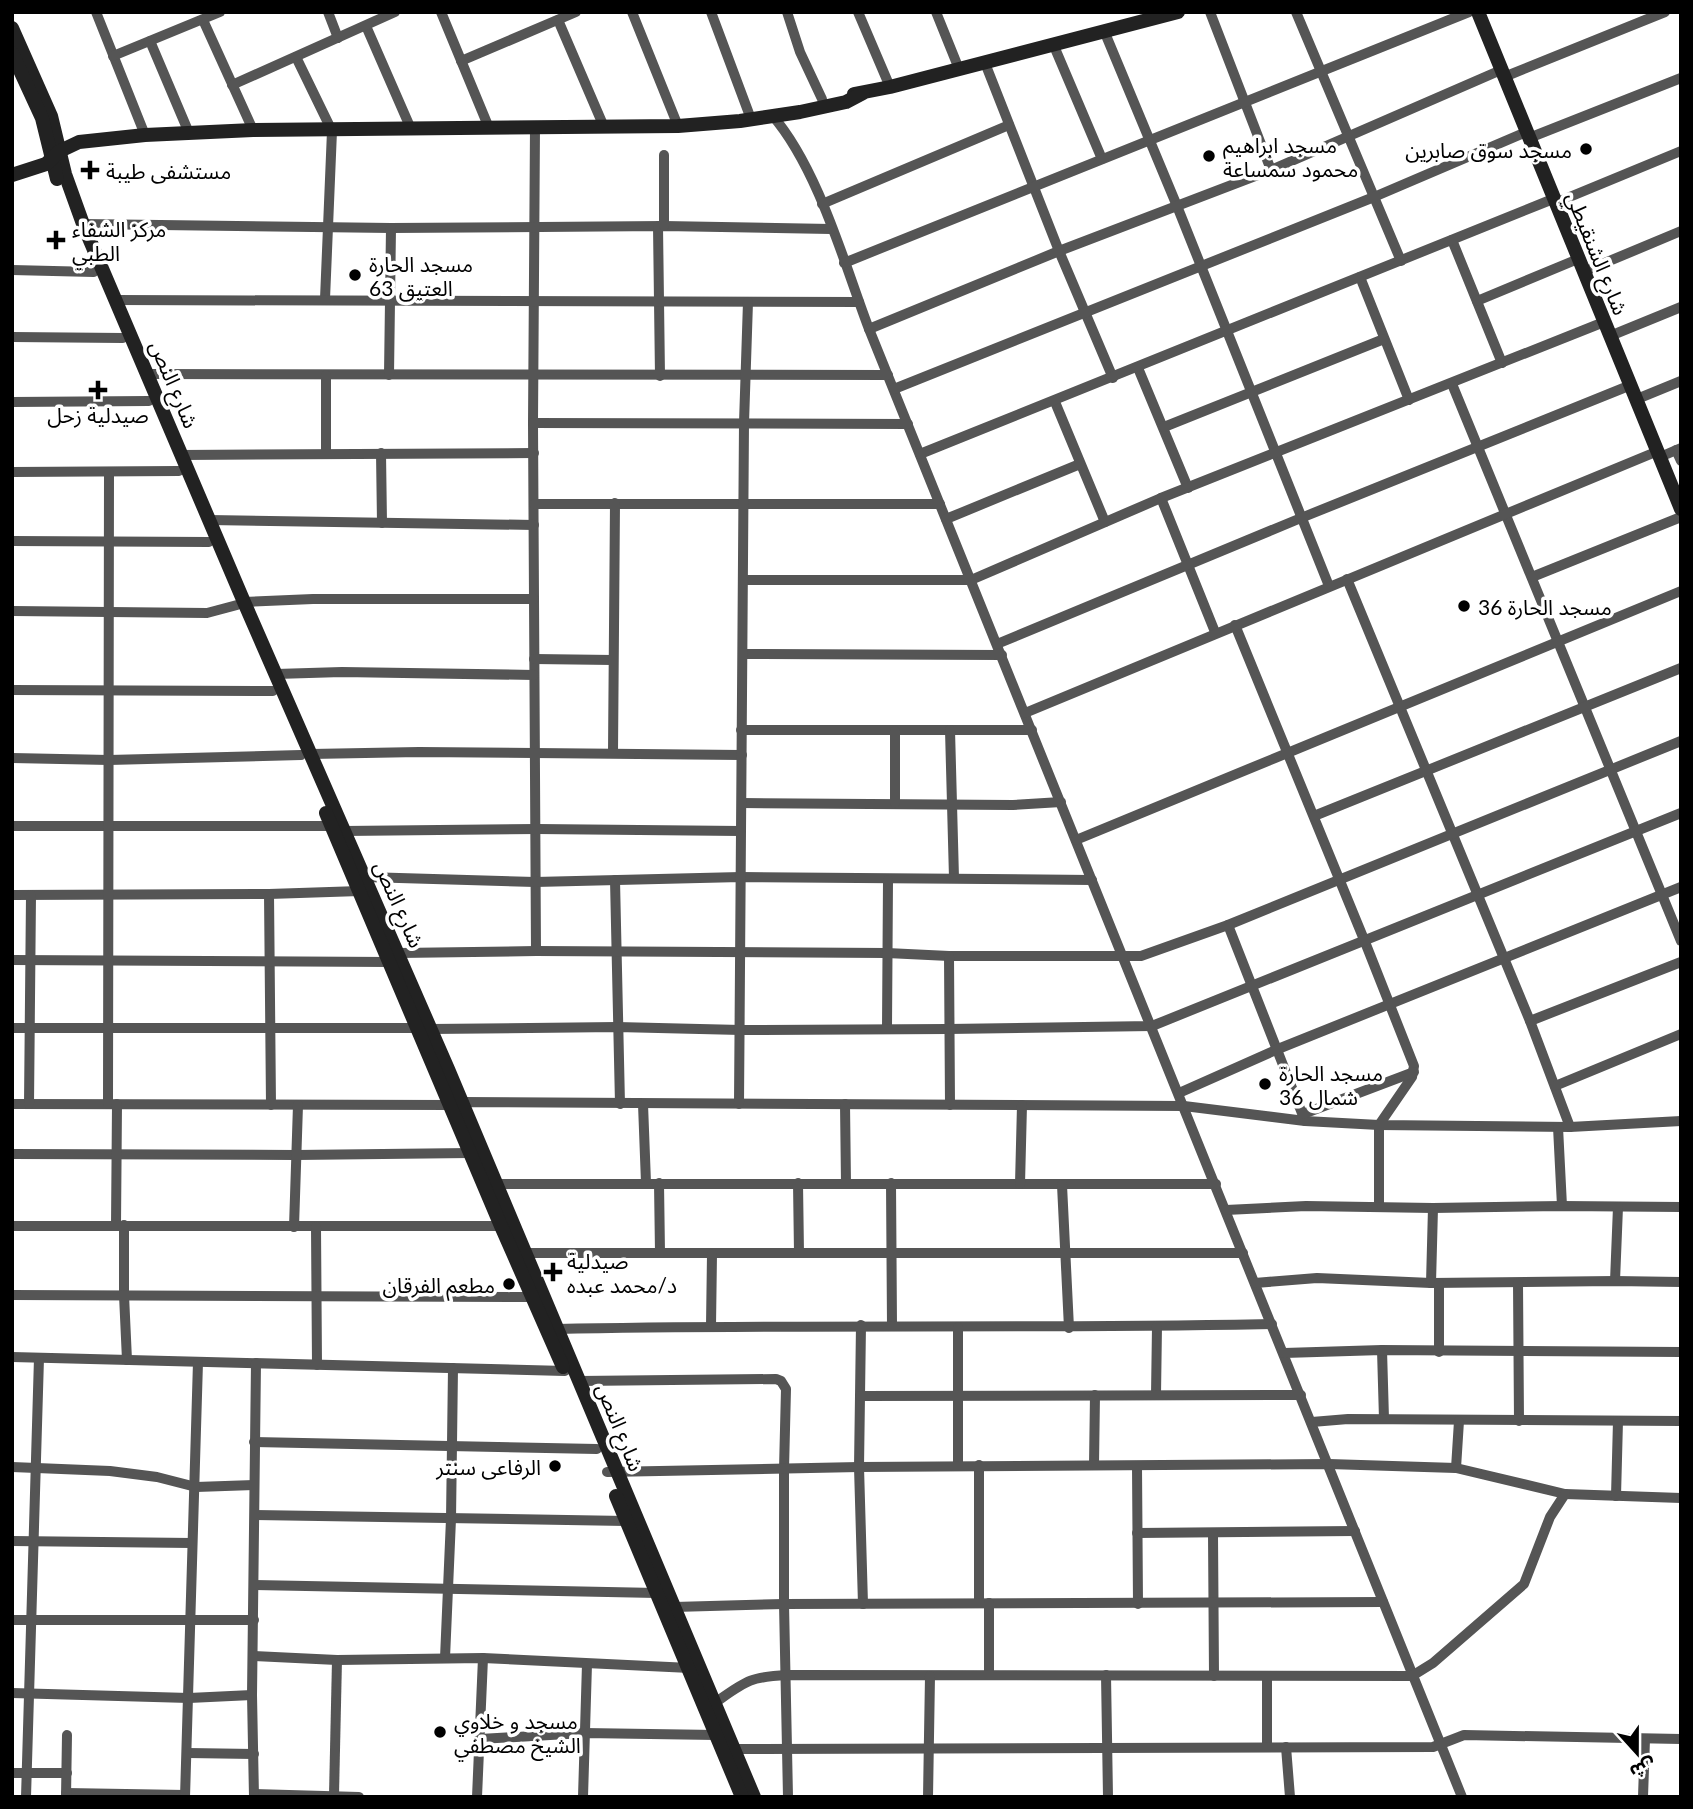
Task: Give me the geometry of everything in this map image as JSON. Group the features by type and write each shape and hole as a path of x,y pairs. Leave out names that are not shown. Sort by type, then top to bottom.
{"main road":[{"path":"775,114 793,107 890,87 1105,33 1133,18 1178,12"},
{"name":"شارع الشنقيطي","path":"1478,12 1681,509"},
{"name":"شارع النص","path":"12,28 51,116 65,202 209,542 276,674 306,755 456,1104 495,1184 557,1329 579,1381 626,1521 742,1797"},
{"name":"شارع النص","path":"12,52 209,520 273,691 306,755"},
{"path":"12,174 40,167 87,141 145,135 253,130 678,126 751,119 825,107 851,100 863,93"},
{"name":"شارع النص","path":"456,1104 470,1153 531,1297 597,1449 611,1472 674,1607 754,1797"}],"street":[{"path":"96,12 145,135"},
{"path":"113,56 220,12"},
{"path":"328,12 338,38"},
{"path":"232,85 395,12"},
{"path":"441,12 489,128"},
{"path":"461,61 576,12"},
{"path":"632,12 678,126"},
{"path":"711,12 751,119"},
{"path":"787,12 800,52 822,100"},
{"path":"858,12 890,87"},
{"path":"936,12 959,69"},
{"path":"1210,12 1271,170"},
{"path":"1296,12 1401,261"},
{"path":"844,263 1469,12"},
{"path":"869,329 1059,251 1271,170 1502,74 1665,12"},
{"path":"203,20 253,130"},
{"path":"558,20 604,127"},
{"path":"366,26 411,129"},
{"path":"1105,33 1329,586"},
{"path":"150,41 189,133"},
{"path":"1054,46 1102,159"},
{"path":"296,57 331,131 325,299"},
{"path":"985,63 1059,251 1113,378"},
{"path":"894,389 1528,135 1681,78"},
{"path":"775,114 797,149 822,204 869,329 1462,1797"},
{"path":"822,204 1009,125"},
{"path":"535,127 533,423 536,951"},
{"path":"920,454 1681,151"},
{"path":"660,376 658,301 664,155"},
{"path":"83,224 831,229"},
{"path":"389,375 391,228"},
{"path":"1477,302 1681,231"},
{"path":"1452,240 1502,363"},
{"path":"12,270 94,272"},
{"path":"1360,277 1409,400"},
{"path":"116,300 859,302"},
{"path":"739,1104 744,423 748,302"},
{"path":"1610,336 1681,307"},
{"path":"744,580 971,580 1161,498 1604,322"},
{"path":"12,337 123,338"},
{"path":"1164,427 1384,339"},
{"path":"1138,368 1188,488"},
{"path":"148,374 888,376"},
{"path":"326,375 326,453"},
{"path":"997,644 1478,447 1634,392 1681,380"},
{"path":"1452,384 1681,942"},
{"path":"12,402 149,401"},
{"path":"1055,402 1105,522"},
{"path":"533,423 908,424"},
{"path":"1025,713 1505,513 1659,454 1679,449 1681,461"},
{"path":"381,453 382,523"},
{"path":"181,455 534,453"},
{"path":"946,519 1080,464"},
{"path":"12,472 179,471"},
{"path":"109,473 110,893 107,1028 127,1360"},
{"path":"1161,498 1215,632"},
{"path":"534,503 940,504"},
{"path":"613,753 615,503"},
{"path":"1532,578 1681,517"},
{"path":"209,520 534,525"},
{"path":"12,541 209,542"},
{"path":"1347,579 1530,1021 1570,1127"},
{"path":"1076,840 1681,591"},
{"path":"12,611 207,613 241,604 313,599 534,599"},
{"path":"1234,625 1365,942 1414,1072"},
{"path":"743,654 1002,655"},
{"path":"534,659 613,660"},
{"path":"1314,816 1681,668"},
{"path":"276,674 342,672 534,675"},
{"path":"12,690 273,691"},
{"path":"741,730 1032,730"},
{"path":"950,730 954,878"},
{"path":"895,731 895,803"},
{"path":"12,960 270,962 536,951 1124,957 1152,953 1228,925 1681,741"},
{"path":"12,758 109,760 535,753 742,755"},
{"path":"742,803 1013,805 1061,802"},
{"path":"12,1028 617,1027 741,1030 1152,1026 1681,813"},
{"path":"12,826 741,831"},
{"path":"12,895 269,894 362,884 741,877 1092,880"},
{"path":"615,880 620,1104"},
{"path":"887,1028 888,880"},
{"path":"1179,1093 1278,1049 1681,887"},
{"path":"269,894 271,1105"},
{"path":"29,1104 31,895"},
{"path":"1228,925 1304,1118"},
{"path":"949,956 950,1105"},
{"path":"1530,1021 1681,962"},
{"path":"1555,1086 1681,1034"},
{"path":"1304,1118 1414,1072"},
{"path":"1379,1207 1379,1125 1414,1072"},
{"path":"12,1104 1184,1105 1379,1125 1570,1127 1681,1121"},
{"path":"643,1104 646,1183"},
{"path":"845,1104 846,1184"},
{"path":"294,1227 298,1105"},
{"path":"1020,1184 1022,1105"},
{"path":"1558,1127 1562,1206"},
{"path":"12,1154 470,1153"},
{"path":"659,1183 660,1253"},
{"path":"798,1183 799,1253"},
{"path":"891,1183 892,1326"},
{"path":"495,1184 1216,1184"},
{"path":"1062,1185 1069,1328"},
{"path":"1226,1210 1306,1206 1681,1208"},
{"path":"1615,1281 1618,1207"},
{"path":"1433,1208 1439,1352"},
{"path":"12,1226 501,1226"},
{"path":"316,1227 317,1365"},
{"path":"524,1253 1243,1253"},
{"path":"711,1326 712,1254"},
{"path":"1255,1283 1329,1278 1435,1283 1681,1282"},
{"path":"1518,1283 1519,1421"},
{"path":"12,1294 531,1297"},
{"path":"557,1329 861,1325 1069,1328 1272,1324"},
{"path":"861,1325 859,1466 863,1604"},
{"path":"958,1326 958,1466"},
{"path":"1156,1395 1157,1326"},
{"path":"1284,1353 1382,1350 1681,1352"},
{"path":"1382,1350 1384,1419"},
{"path":"12,1357 565,1371"},
{"path":"26,1797 38,1358"},
{"path":"67,1735 66,1795 185,1796 198,1362"},
{"path":"256,1363 252,1695 254,1795 359,1797"},
{"path":"445,1658 453,1447 453,1368"},
{"path":"579,1381 776,1379 781,1381 786,1389 783,1469 786,1748 789,1797"},
{"path":"1094,1465 1095,1395"},
{"path":"860,1396 1301,1395"},
{"path":"1311,1422 1384,1419 1681,1421"},
{"path":"1456,1468 1459,1421"},
{"path":"1616,1496 1618,1421"},
{"path":"254,1442 597,1449"},
{"path":"611,1472 859,1466 1329,1464 1456,1468 1565,1494 1681,1497"},
{"path":"979,1465 989,1675"},
{"path":"1137,1465 1138,1604"},
{"path":"12,1467 122,1472 196,1487 254,1485"},
{"path":"716,1702 758,1676 1412,1676 1433,1663 1524,1584 1550,1517 1565,1494"},
{"path":"255,1515 626,1521"},
{"path":"1137,1533 1355,1531"},
{"path":"1213,1534 1213,1676"},
{"path":"12,1541 192,1543"},
{"path":"255,1585 657,1593"},
{"path":"674,1607 784,1604 1383,1602"},
{"path":"12,1620 254,1620"},
{"path":"253,1656 337,1660 483,1658 690,1668"},
{"path":"477,1797 483,1658"},
{"path":"334,1795 337,1660"},
{"path":"583,1797 587,1664"},
{"path":"1106,1675 1108,1797"},
{"path":"929,1797 930,1676"},
{"path":"1267,1676 1267,1747"},
{"path":"12,1693 189,1698 252,1695"},
{"path":"480,1739 584,1733 716,1735"},
{"path":"734,1749 1433,1747 1464,1735 1681,1739"},
{"path":"1643,1797 1645,1739"},
{"path":"1286,1747 1290,1797"},
{"path":"188,1753 254,1754"},
{"path":"12,1773 67,1773"}],"place":[{"name":"مسجد سوق صابرين","path":"1586,149"},
{"name":"مسجد ابراهيم محمود سمساعة","path":"1209,156"},
{"name":"مستشفى طيبة","path":"90,170"},
{"name":"مركز الشفاء الطبي","path":"56,240"},
{"name":"مسجد الحارة 63 العتيق","path":"355,275"},
{"name":"صيدلية زحل","path":"98,390"},
{"name":"مسجد الحارة 36","path":"1464,606"},
{"name":"مسجد الحارة 36 شمال","path":"1265,1084"},
{"name":"صيدلية د/محمد عبده","path":"553,1272"},
{"name":"مطعم الفرقان","path":"509,1284"},
{"name":"الرفاعى سنتر","path":"555,1466"},
{"name":"مسجد و خلاوي الشيخ مصطفي","path":"440,1732"}]}
